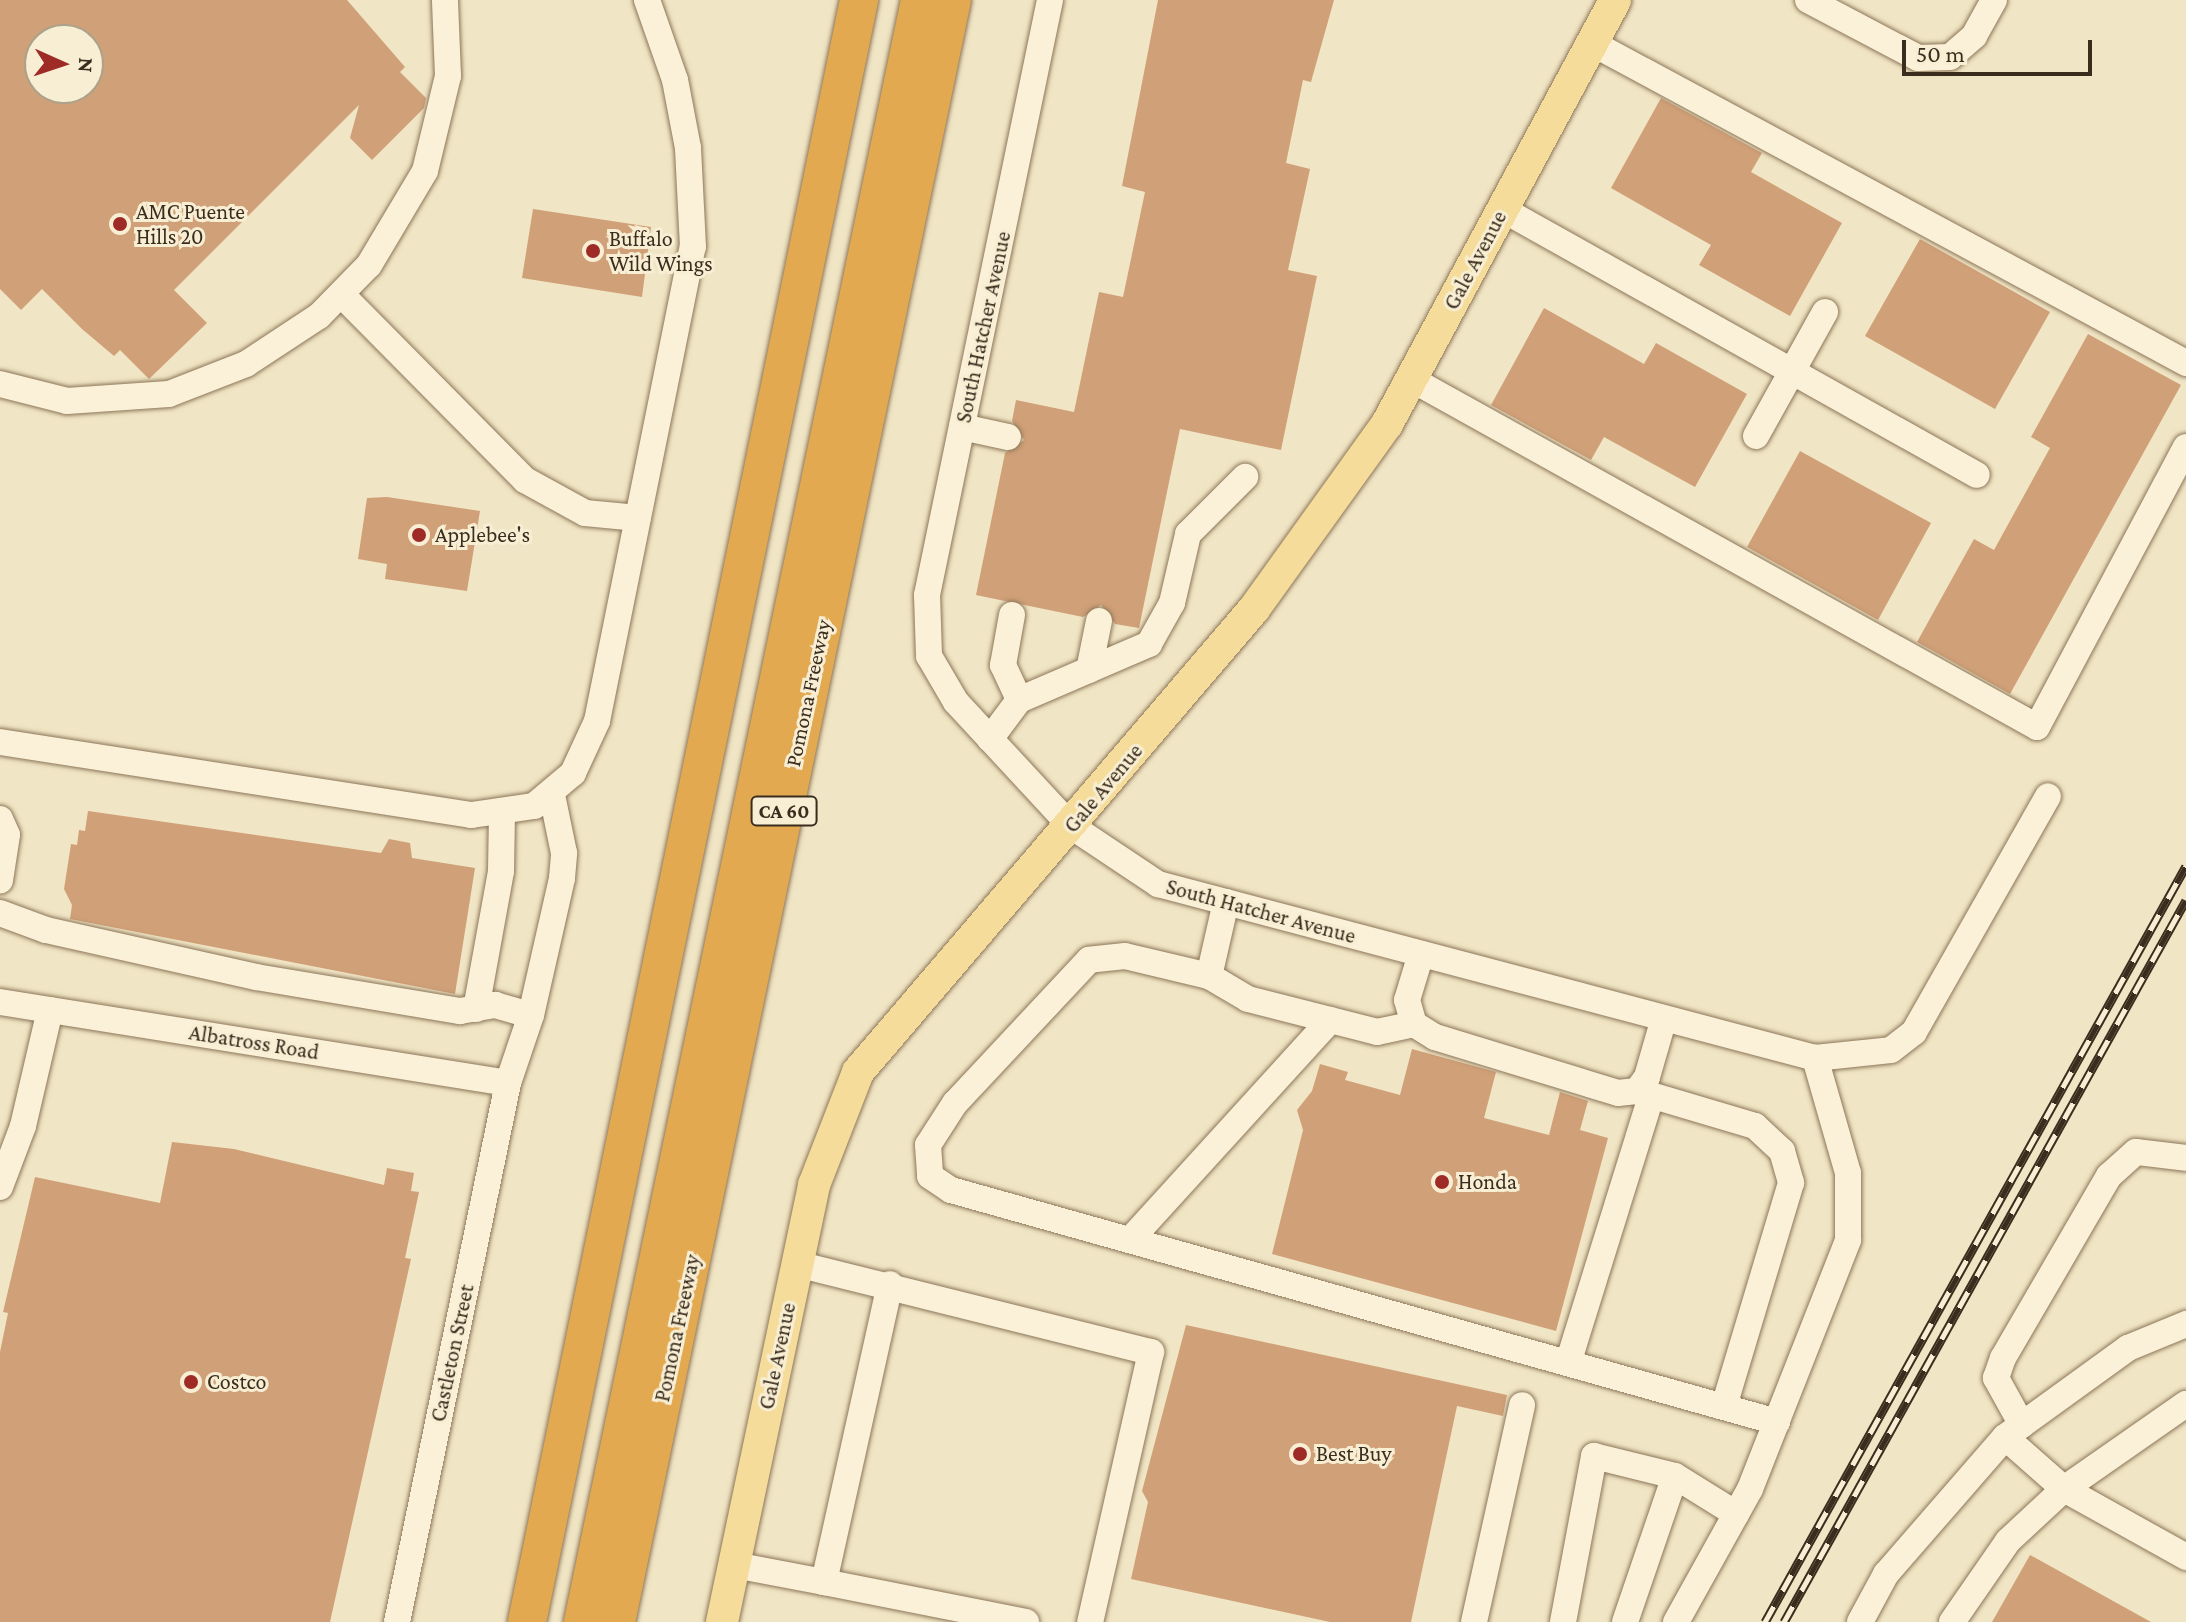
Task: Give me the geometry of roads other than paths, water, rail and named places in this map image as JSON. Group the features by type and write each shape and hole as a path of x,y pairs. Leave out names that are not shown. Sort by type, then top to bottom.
{"highway":[{"path":"840,88 851,0"},
{"path":"527,1622 859,0"},
{"path":"565,1622 900,0"},
{"path":"583,1622 920,0"},
{"name":"Pomona Freeway","path":"616,1622 952,0"}],"main road":[{"name":"Gale Avenue","path":"722,1622 814,1185 858,1072 1254,609 1387,424 1615,0"}],"street":[{"path":"0,384 67,401 169,394 283,344 342,295 385,242 425,171 448,76 445,0"},
{"path":"0,742 471,815 502,814 552,795 590,746 688,279 694,215 675,80 647,0"},
{"name":"South Hatcher Avenue","path":"1050,0 927,595 929,656 956,702 1071,826 1158,884 1815,1058"},
{"path":"1808,0 1918,58 1950,57 1974,36 1994,0"},
{"path":"1592,43 2186,363"},
{"path":"1502,209 1977,475"},
{"path":"342,295 525,480 585,513 638,518"},
{"path":"1756,436 1825,312"},
{"path":"1411,379 2037,727 2186,447"},
{"path":"962,427 1008,437"},
{"path":"990,739 1019,700 1149,644 1172,603 1188,534 1245,477"},
{"path":"1012,615 1003,665 1019,700"},
{"path":"1089,670 1099,621"},
{"name":"Castleton Street","path":"397,1622 508,1083 531,1015 563,865 552,795"},
{"path":"1676,1622 1736,1514 1777,1422 1848,1240 1851,1211 1848,1173 1815,1058 1891,1050 1914,1032 2048,796"},
{"path":"476,1009 501,871 502,814"},
{"path":"0,819 7,835 0,880"},
{"path":"1209,976 1226,902"},
{"path":"0,913 58,933 256,977 476,1009 495,1005 531,1015"},
{"path":"1421,954 1407,1000 1414,1024 1435,1037 1587,1084 1644,1094 1755,1126 1782,1151 1791,1183 1724,1406"},
{"path":"1414,1024 1377,1032 1248,999 1209,976 1125,956 1089,960 955,1103 928,1145 930,1176 951,1190 1569,1360 1777,1422"},
{"name":"Albatross Road","path":"0,1002 508,1083"},
{"path":"0,1187 23,1126 50,1010"},
{"path":"1569,1360 1664,1018"},
{"path":"1131,1239 1330,1020"},
{"path":"2186,1158 2136,1152 2109,1176 2003,1358 1996,1378 2014,1431 2064,1489 2186,1557"},
{"path":"797,1264 890,1284 1151,1352 1090,1622"},
{"path":"824,1582 890,1284"},
{"path":"1860,1622 1886,1574 2014,1431 2128,1348 2186,1324"},
{"path":"1952,1622 2008,1541 2064,1489 2186,1404"},
{"path":"1474,1622 1522,1405"},
{"path":"1563,1622 1594,1456 1675,1476 1736,1514"},
{"path":"1625,1622 1675,1476"},
{"path":"734,1565 1026,1622"}],"railway":[{"path":"1765,1622 2186,866"},
{"path":"1784,1622 2186,900"}],"place":[{"name":"AMC Puente Hills 20","path":"120,224"},
{"name":"Buffalo Wild Wings","path":"593,251"},
{"name":"Applebee's","path":"419,535"},
{"name":"Honda","path":"1442,1182"},
{"name":"Costco","path":"191,1382"},
{"name":"Best Buy","path":"1300,1454"}]}
